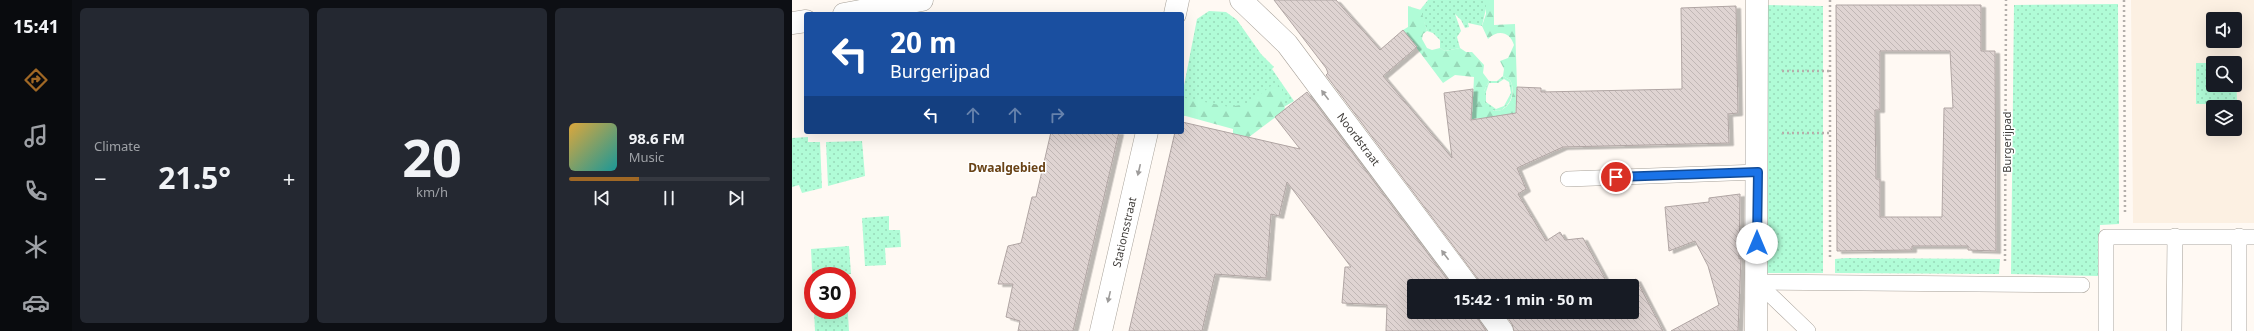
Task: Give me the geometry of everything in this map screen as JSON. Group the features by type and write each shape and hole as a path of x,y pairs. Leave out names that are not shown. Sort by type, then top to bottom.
{"street":[{"path":"855,12 922,0"},
{"path":"1175,12 1178,0"},
{"name":"Noordstraat","path":"1241,0 1287,44 1463,279"},
{"path":"1756,331 1758,172 1757,0"},
{"path":"792,23 804,21"},
{"name":"Stationsstraat","path":"1101,331 1148,134"},
{"path":"1493,319 1502,331"}],"lane":[{"path":"1568,179 1758,172"},
{"path":"2174,331 2175,236"},
{"path":"2106,331 2106,237 2247,236 2240,331"},
{"path":"1757,282 2082,285"},
{"path":"1757,282 1808,331"}],"path":[{"path":"1830,0 1830,283"},
{"name":"Burgerijpad","path":"2005,284 2006,0"},
{"path":"2124,0 2125,236"},
{"path":"1758,72 1830,71"},
{"path":"1758,133 1830,133"}],"shaded area":[{"path":"2131,0 2254,0 2254,223 2133,223"}],"green space":[{"path":"1428,0 1488,0 1482,26 1468,23 1469,27 1465,28 1461,20 1455,14 1461,31 1457,37 1460,48 1445,51 1440,48 1440,40 1433,33 1427,31 1420,10"},
{"path":"1486,0 1494,0 1494,25 1515,24 1517,87 1515,120 1482,118 1472,119 1474,77 1455,75 1443,83 1403,30 1408,27 1408,6 1421,10 1427,31 1423,34 1422,39 1427,48 1432,50 1440,48 1445,51 1460,48 1466,52 1472,52 1484,65 1483,73 1489,81 1484,91 1484,102 1494,111 1500,110 1508,105 1511,100 1513,90 1510,80 1503,76 1504,69 1500,61 1508,58 1514,45 1510,37 1503,33 1496,34 1488,39 1482,26 1486,14"},
{"path":"2118,4 2119,224 2100,225 2098,276 2011,274 2014,5"},
{"path":"1766,5 1823,6 1823,273 1763,273"},
{"path":"1209,11 1226,12 1237,20 1261,54 1274,67 1272,69 1294,101 1244,130 1184,115 1184,86 1197,19"},
{"path":"2196,63 2206,63 2206,92 2237,92 2237,100 2206,100 2206,104 2196,104"},
{"path":"1503,76 1510,80 1512,94 1510,101 1506,106 1501,110 1495,111 1484,102 1484,91 1489,81 1497,81","holes":["1504,79 1509,82 1511,93 1504,106 1496,109 1486,102 1486,92 1489,83 1498,83"]},
{"path":"1275,83 1282,89 1285,110 1249,137 1233,134 1233,129 1184,116 1185,98 1234,108 1235,106 1246,105"},
{"path":"808,137 808,142 820,142 822,188 802,193 799,185 792,187 792,138"},
{"path":"862,141 865,176 828,186 826,142"},
{"path":"889,216 889,230 900,230 901,247 885,248 886,265 865,266 862,218"},
{"path":"849,246 850,267 812,267 811,249"},
{"path":"1835,259 2000,259 1999,274 1835,273"},
{"path":"814,319 848,319 849,331 815,331"}],"building":[{"path":"1274,0 1336,0 1380,50 1403,30 1417,47 1383,76 1452,158 1444,93 1473,89 1471,120 1516,113 1517,87 1541,88 1541,92 1682,89 1681,8 1736,6 1738,113 1728,114 1729,143 1563,147 1517,168 1526,189 1518,194 1546,241 1560,232 1565,240 1583,238 1605,279 1478,279 1326,75 1328,73 1326,68"},
{"path":"1836,5 1981,5 1981,51 1995,51 1996,251 1968,250 1968,246 1912,246 1912,250 1837,251","holes":["1880,51 1950,51 1953,108 1944,108 1942,217 1880,217 1880,179 1876,179 1875,110 1880,110"]},
{"path":"1307,92 1447,279 1407,279 1407,319 1478,319 1486,331 1386,331 1387,305 1342,303 1345,267 1351,267 1287,182 1279,216 1271,214 1266,278 1215,274 1202,331 1129,331 1175,134 1184,134 1184,122 1300,149 1275,117"},
{"path":"1051,134 1119,134 1073,331 1018,331 1020,321 1006,317 1013,284 998,284 1008,246 1021,243 1032,197 1036,197"},
{"path":"1740,194 1739,259 1741,258 1738,331 1671,331 1719,305 1708,266 1695,241 1669,251 1665,207 1709,202 1709,198"},
{"path":"1639,285 1663,331 1514,331 1509,319 1639,319"}],"district":[{"name":"Dwaalgebied","path":"1007,167"}],"route":[{"path":"1616,177 1758,172 1757,243"}]}
